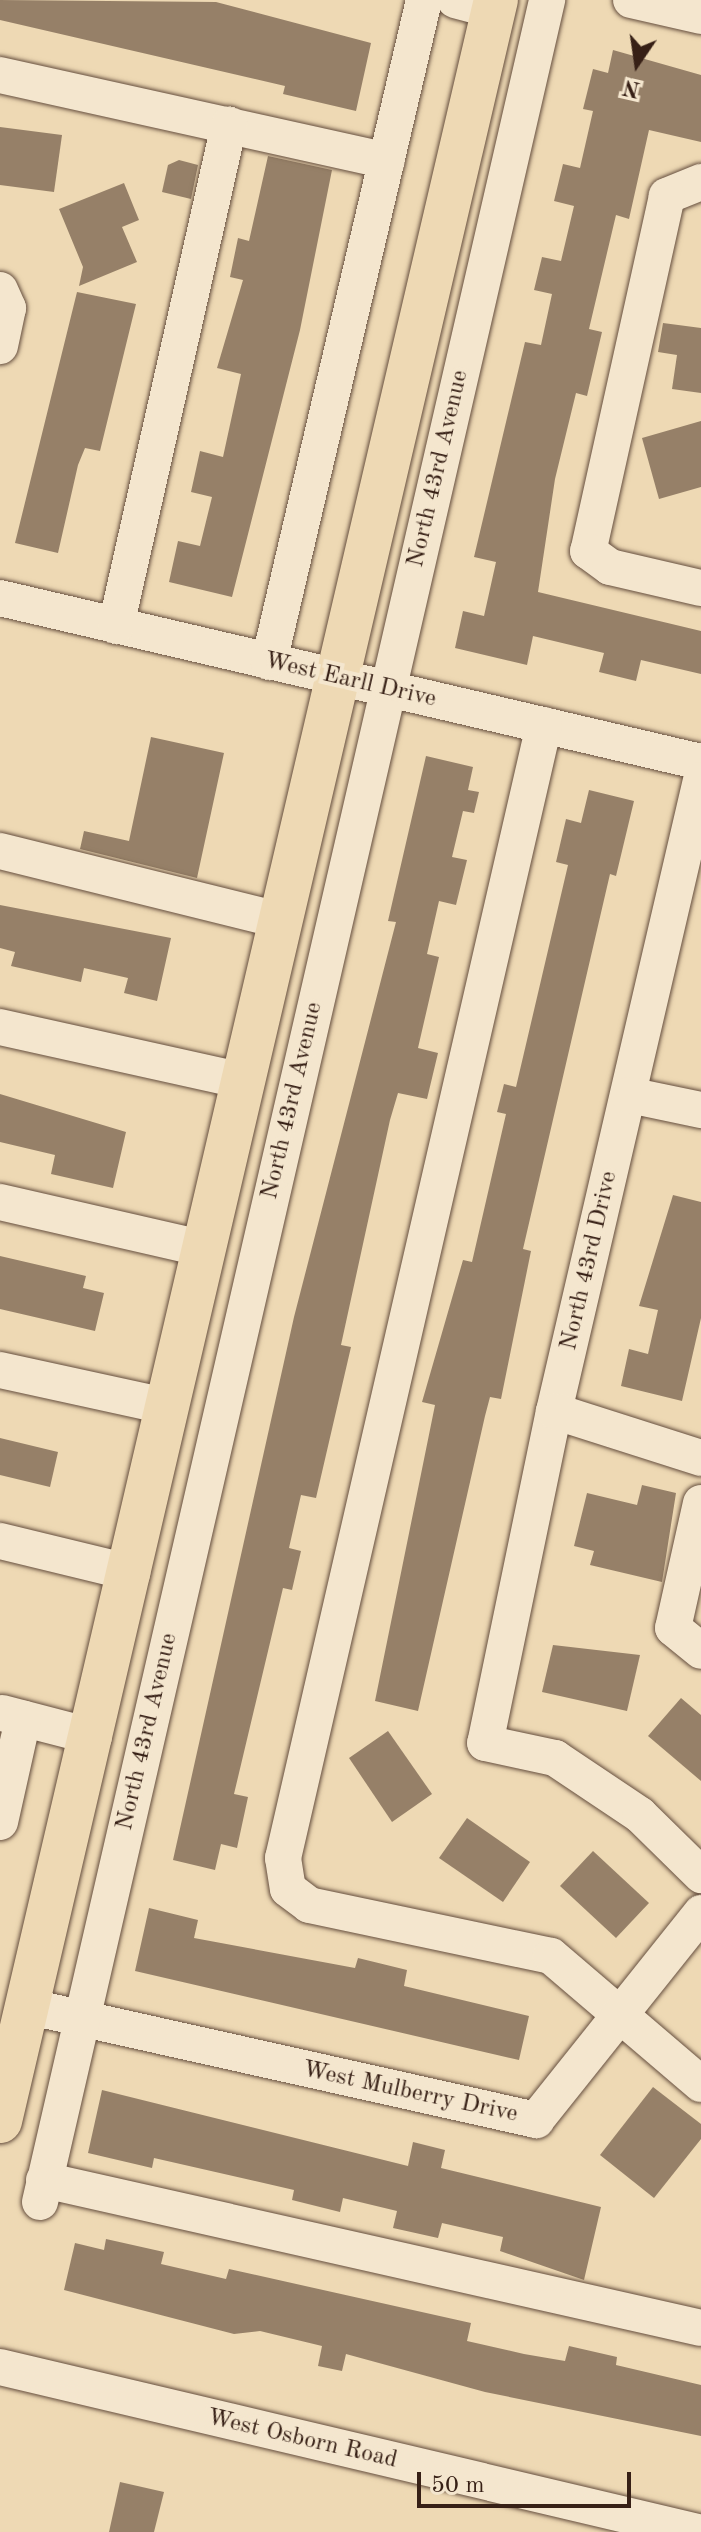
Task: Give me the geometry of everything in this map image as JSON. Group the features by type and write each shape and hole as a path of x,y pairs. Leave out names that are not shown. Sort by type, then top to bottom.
{"main road":[{"path":"0,2121 94,1737 283,921 481,3"}],"street":[{"path":"269,662 424,0"},
{"name":"North 43rd Avenue","path":"547,0 42,2191 701,2328"},
{"path":"631,0 701,16"},
{"path":"0,75 387,161"},
{"path":"116,626 229,125"},
{"path":"701,182 667,196 588,551 610,567 701,588"},
{"path":"0,290 8,308 0,346"},
{"name":"West Earll Drive","path":"0,598 701,762"},
{"path":"544,725 283,1858 288,1889 309,1905 551,1956 701,2084"},
{"name":"North 43rd Drive","path":"701,780 554,1411 485,1743 555,1758 640,1815 701,1875"},
{"path":"0,851 283,921"},
{"path":"0,1027 244,1081"},
{"path":"629,1095 701,1110"},
{"path":"0,1202 206,1249"},
{"path":"0,1370 170,1407"},
{"path":"554,1411 701,1458"},
{"path":"701,1503 673,1628 701,1651"},
{"path":"0,1541 132,1573"},
{"path":"0,1822 12,1716 94,1737"},
{"name":"West Mulberry Drive","path":"26,2006 81,2021 536,2120 701,1913"},
{"name":"West Osborn Road","path":"0,2367 614,2522 698,2532"}],"building":[{"path":"0,0 216,2 371,43 356,111 283,94 285,86 0,20"},
{"path":"613,50 701,75 701,142 649,130 629,219 616,215 589,329 602,332 587,396 576,393 555,479 538,592 701,631 701,674 641,660 636,681 599,672 604,653 533,636 527,665 455,648 463,611 484,616 496,562 474,557 525,342 541,345 552,294 534,290 542,257 561,261 574,206 554,201 563,164 580,168 593,111 583,109 593,69 608,73"},
{"path":"0,127 62,135 54,192 0,185"},
{"path":"268,156 332,170 300,330 232,597 169,582 178,541 200,546 212,497 191,492 200,451 223,457 241,374 217,368 243,280 230,277 238,238 249,241"},
{"path":"179,160 198,165 191,199 162,192 168,165"},
{"path":"124,183 139,220 122,227 137,262 79,286 83,267 59,209"},
{"path":"77,292 136,304 100,451 85,448 78,465 58,553 15,543"},
{"path":"663,323 701,328 701,393 672,389 677,355 658,352"},
{"path":"701,421 701,487 659,499 642,438"},
{"path":"151,737 224,753 197,878 80,849 84,831 129,841"},
{"path":"426,756 473,767 468,790 479,792 474,813 463,811 452,857 467,860 456,905 439,901 427,954 439,957 418,1048 438,1053 427,1099 398,1093 390,1120 341,1345 351,1347 316,1498 301,1495 289,1548 301,1551 292,1590 283,1588 234,1794 248,1797 237,1848 221,1844 215,1870 173,1860 294,1317 396,922 388,921"},
{"path":"589,790 634,801 616,876 610,874 523,1249 531,1251 501,1399 490,1397 418,1711 375,1701 435,1405 422,1402 463,1260 472,1262 506,1114 497,1112 504,1084 516,1087 568,865 556,862 566,819 581,823"},
{"path":"0,905 171,938 157,1001 124,993 128,978 84,968 81,982 11,966 15,952 0,948"},
{"path":"0,1094 126,1132 113,1188 51,1174 55,1155 0,1142"},
{"path":"673,1195 701,1202 701,1318 682,1401 621,1386 629,1349 648,1354 658,1310 639,1306"},
{"path":"0,1256 86,1276 83,1288 104,1293 95,1331 0,1309"},
{"path":"0,1438 58,1452 50,1487 0,1475"},
{"path":"642,1485 676,1493 662,1582 590,1565 594,1551 574,1546 587,1493 637,1505"},
{"path":"553,1645 640,1655 627,1711 542,1692"},
{"path":"681,1698 701,1715 701,1781 648,1736"},
{"path":"388,1731 432,1794 392,1822 349,1758"},
{"path":"467,1818 530,1862 503,1902 439,1858"},
{"path":"593,1851 649,1903 616,1938 560,1886"},
{"path":"149,1908 198,1920 194,1938 355,1968 358,1958 407,1970 404,1986 529,2016 519,2060 135,1971"},
{"path":"653,2087 701,2124 701,2139 654,2198 600,2155"},
{"path":"102,2090 408,2166 413,2142 445,2150 441,2168 601,2207 584,2280 500,2251 503,2237 442,2223 438,2238 393,2228 397,2211 343,2198 340,2212 292,2200 294,2190 154,2158 152,2168 88,2153"},
{"path":"106,2239 164,2252 161,2264 226,2279 229,2269 471,2323 467,2341 565,2361 569,2346 617,2357 616,2365 701,2385 701,2436 485,2392 346,2354 342,2371 318,2366 322,2346 260,2331 234,2334 64,2290 75,2243 104,2250"},
{"path":"120,2482 164,2492 154,2532 109,2532"}]}
